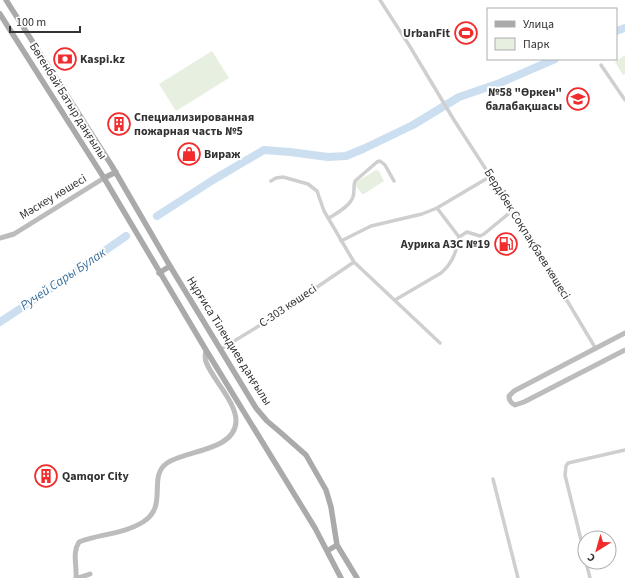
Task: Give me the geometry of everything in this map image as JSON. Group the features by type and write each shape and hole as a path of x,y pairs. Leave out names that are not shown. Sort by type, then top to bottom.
{"main road":[{"path":"0,3 5,0"},
{"name":"Бөгенбай Батыр даңғылы","path":"5,0 116,172"},
{"name":"Бөгенбай Батыр даңғылы","path":"0,14 104,178"},
{"name":"Мәскеу көшесі","path":"0,238 14,234 116,172"},
{"name":"Нұрғиса Тілендиев даңғылы","path":"116,172 170,266 256,408 266,421 306,455 327,493 331,507 337,545 357,578"},
{"name":"Нұрғиса Тілендиев даңғылы","path":"104,178 159,273 294,494 341,578"},
{"path":"159,273 170,266"},
{"path":"625,333 514,391 509,396 509,399 512,404 515,405 524,402 625,350"},
{"path":"90,574 77,578 75,553 76,546 79,542 124,530 142,523 151,516 154,511 158,493 156,481 159,473 166,464 220,443 232,435 235,428 236,419 232,407 205,361 206,350"},
{"path":"326,551 337,545"},
{"path":"336,569 338,578"}],"street":[{"name":"Бердібек Соқпақбаев көшесі","path":"380,0 454,120 513,210 596,349"},
{"path":"601,64 625,100"},
{"path":"329,218 350,202 353,197 355,180 377,162 380,161 385,165 394,180"},
{"path":"342,241 371,226 422,214 437,208 491,176"},
{"path":"271,181 276,178 284,177 308,184 317,191 324,211 354,262 440,343"},
{"path":"437,208 459,237"},
{"path":"395,300 448,268 455,253 459,237 467,232 480,236 484,234 513,210"},
{"name":"С-303 көшесі","path":"221,349 267,321 354,262"},
{"path":"579,530 565,475 566,466 568,463 625,450"},
{"path":"494,479 518,578"}],"green space":[{"path":"212,51 229,78 176,111 159,84"},
{"path":"625,55 625,74 623,75 615,62"},
{"path":"376,170 379,171 384,181 362,194 356,186 356,182"}],"waterway":[{"path":"617,31 625,28"},
{"path":"157,216 213,180 264,150 328,157 346,156 413,125 459,97 500,83 553,60"},
{"name":"Ручей Сары Булак","path":"0,322 126,236"}],"place":[{"name":"UrbanFit","path":"466,33"},
{"name":"Kaspi.kz","path":"65,59"},
{"name":"№58 \"Өркен\" балабақшасы","path":"578,99"},
{"name":"Специализированная пожарная часть №5","path":"119,124"},
{"name":"Вираж","path":"189,154"},
{"name":"Аурика АЗС №19","path":"506,244"},
{"name":"Qamqor City","path":"46,476"}]}
